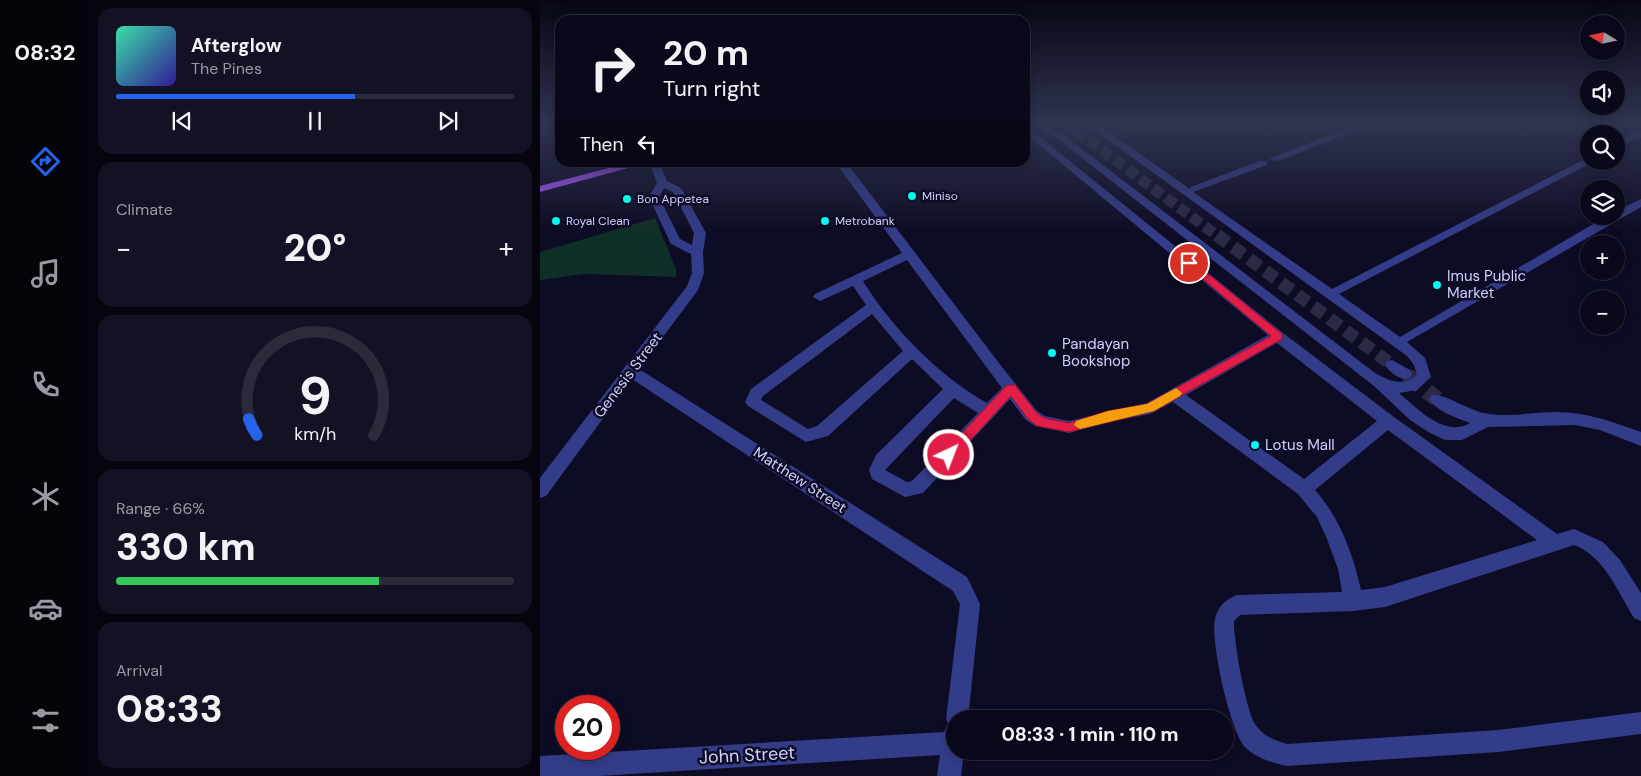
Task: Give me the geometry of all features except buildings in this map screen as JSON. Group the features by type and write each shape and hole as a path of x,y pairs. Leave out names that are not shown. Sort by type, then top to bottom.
{"main road":[{"path":"540,189 626,167"}],"street":[{"path":"1064,160 1278,336 1388,421 1455,468 1553,542"},
{"path":"1091,160 1370,376 1418,416 1446,434 1460,435 1485,421"},
{"path":"1142,160 1408,350 1418,358 1424,367 1424,377 1418,384 1408,388 1388,386 1370,376"},
{"path":"1195,189 1263,163"},
{"path":"1338,290 1580,165"},
{"path":"656,167 662,183 654,197 675,241 697,252"},
{"path":"844,167 1011,388 1032,415 1041,422 1069,427 1108,416 1150,408 1278,336"},
{"name":"Genesis Street","path":"540,491 694,287 698,273 697,252 700,233 677,190 662,183"},
{"path":"1625,211 1641,202"},
{"path":"1406,338 1601,225"},
{"path":"820,297 909,254"},
{"path":"856,280 872,307 913,350 954,389 990,412"},
{"path":"872,307 756,393 753,402 802,434 812,436 822,431 913,350"},
{"path":"1392,365 1405,374"},
{"name":"Matthew Street","path":"631,371 952,577 966,593 970,604 957,710"},
{"path":"954,389 882,460 877,470 878,474 905,490 918,488 1011,388"},
{"path":"1173,394 1304,488 1323,511 1336,538 1347,569 1353,601"},
{"path":"1437,399 1466,416 1485,421 1504,423 1575,419 1603,425 1635,437 1641,449"},
{"path":"1304,488 1388,421"},
{"path":"1641,611 1607,557 1594,544 1574,537 1553,542 1385,597 1353,601 1247,603 1229,609 1224,619 1224,629 1241,722 1250,736 1261,746 1274,752 1287,755 1498,741 1641,723"},
{"name":"John Street","path":"540,768 946,738"},
{"path":"950,776 952,760"}],"green space":[{"path":"655,218 676,269 676,277 583,274 540,280 540,252"}],"tunnel":[{"path":"1115,160 1219,237"},
{"path":"1217,235 1392,365"},
{"path":"1405,374 1409,377"},
{"path":"1408,376 1437,399"}],"slow traffic":[{"path":"1080,425 1108,416 1150,408 1176,393"}],"place":[{"name":"Miniso","path":"912,196"},
{"name":"Bon Appetea","path":"627,199"},
{"name":"Royal Clean","path":"556,221"},
{"name":"Metrobank","path":"825,221"},
{"name":"Imus Public Market","path":"1437,285"},
{"name":"Pandayan Bookshop","path":"1052,353"},
{"name":"Lotus Mall","path":"1255,445"}],"route":[{"path":"949,455 1011,388 1032,415 1041,422 1054,426 1069,427 1108,416 1150,408 1278,336 1189,263"}]}
